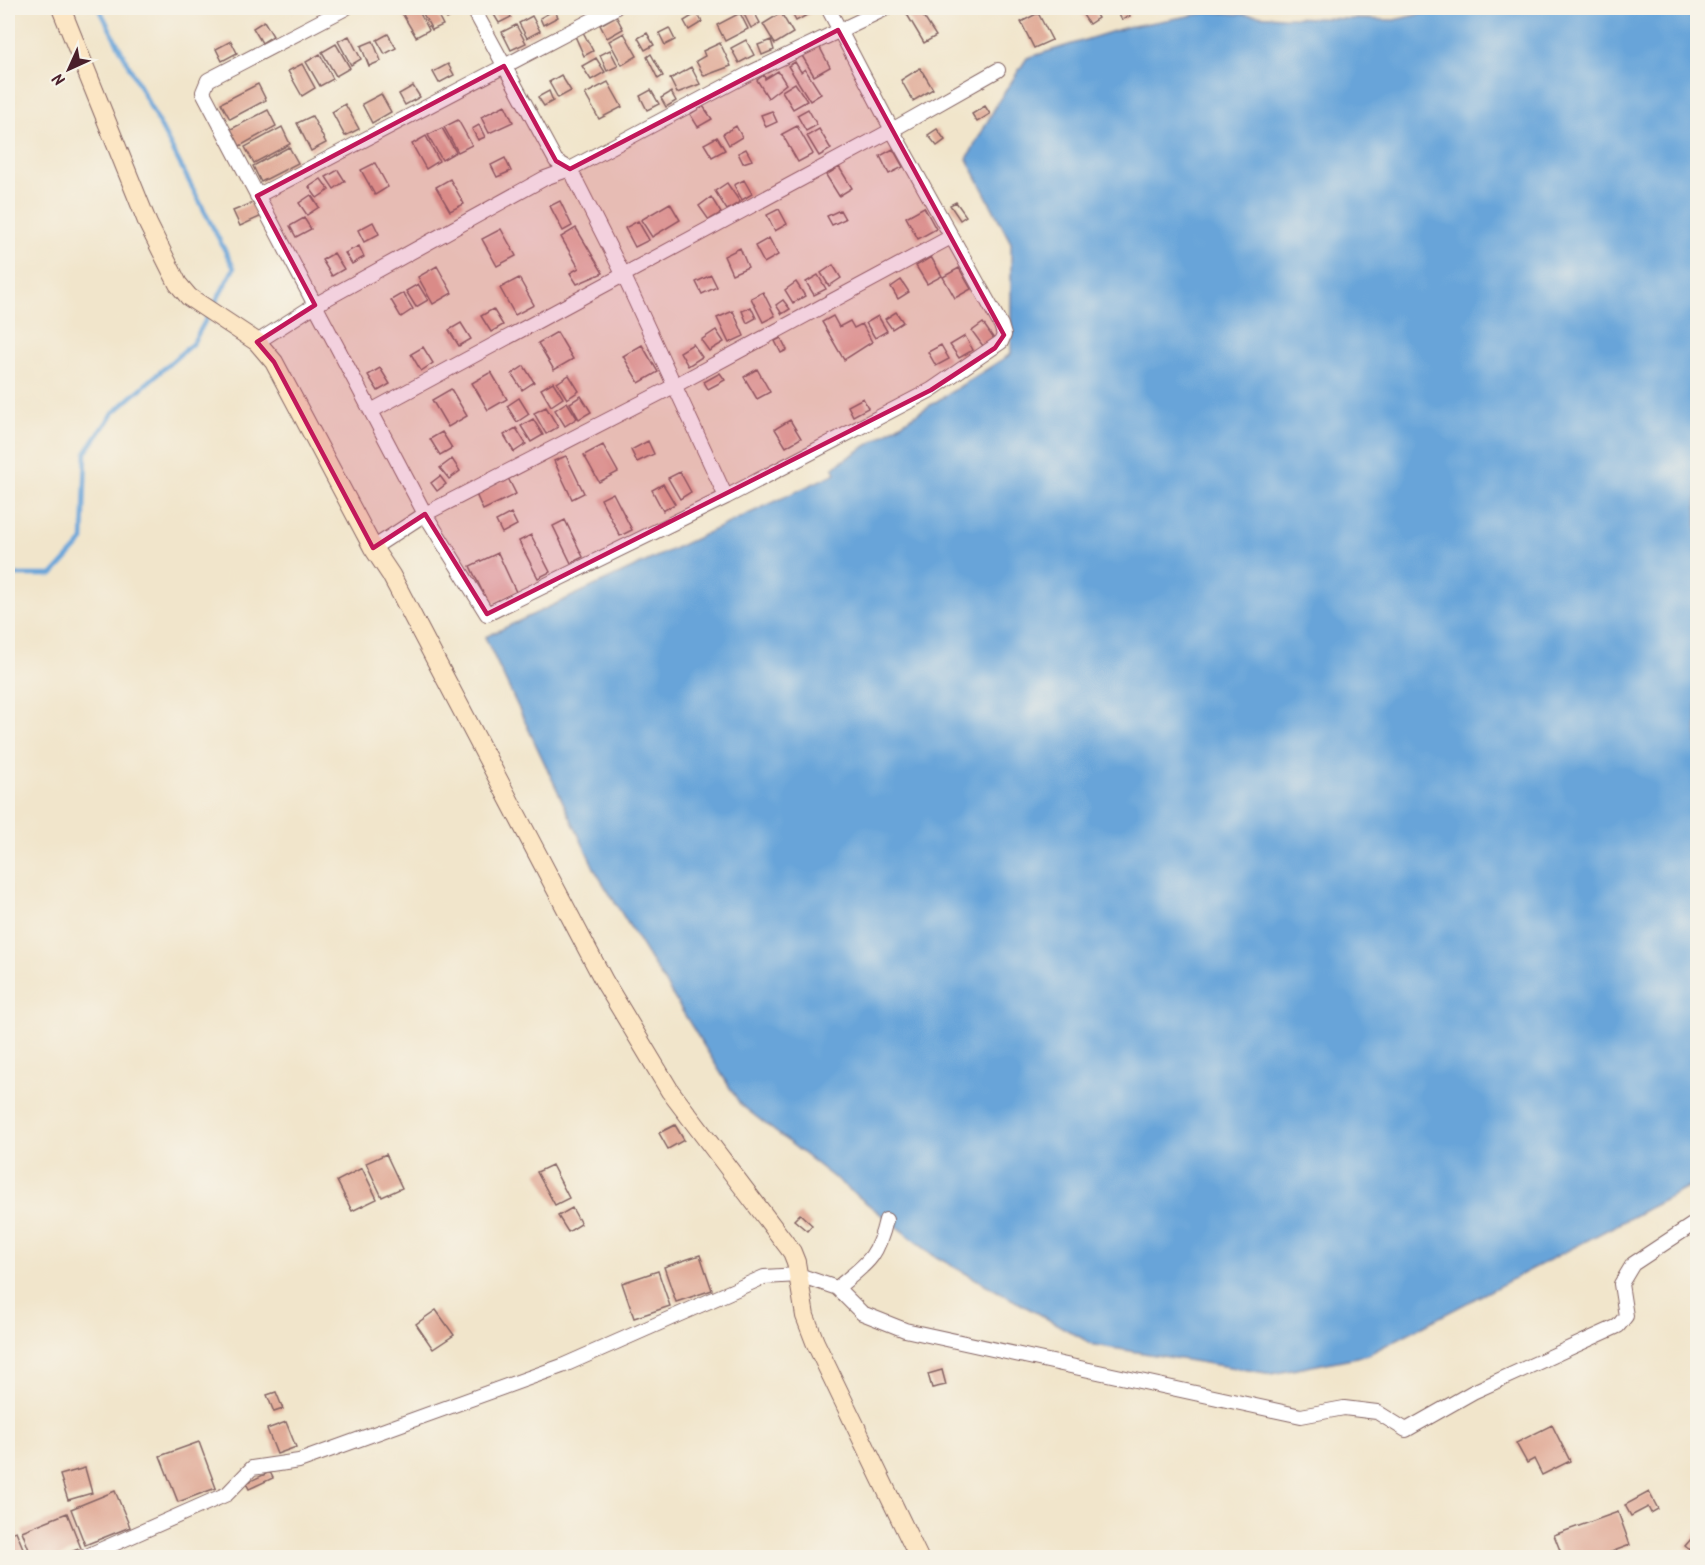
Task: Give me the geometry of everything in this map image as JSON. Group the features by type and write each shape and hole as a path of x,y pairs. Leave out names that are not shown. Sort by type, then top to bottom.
{"street":[{"path":"61,8 148,224 178,284 189,297 257,342 274,363 373,548 391,575 604,981 670,1091 792,1252 799,1275 805,1316 815,1342 919,1557"},
{"path":"346,8 208,80 203,93 425,514 487,614 726,497 931,390 1001,342 1004,335 1001,325 892,130 828,8"},
{"path":"473,8 556,161 570,169 623,274 726,497"},
{"path":"257,196 615,8"},
{"path":"257,342 315,305 545,178 570,169 752,72 887,8"},
{"path":"371,411 892,130 998,70"},
{"path":"373,548 425,514 674,386 951,237"},
{"path":"837,1288 873,1256 881,1244 885,1220"},
{"path":"82,1557 227,1494 252,1468 299,1461 355,1443 562,1366 764,1277 799,1275 837,1288 862,1313 905,1330 1301,1416 1344,1408 1377,1412 1406,1430 1473,1392 1618,1326 1626,1316 1621,1284 1632,1264 1698,1221"}],"highlighted area":[{"path":"838,30 1004,335 995,348 931,390 487,614 425,514 373,548 274,362 257,342 315,305 257,196 504,66 556,161 570,169"}],"water":[{"path":"1447,8 1697,8 1697,1183 1367,1355 1272,1374 1094,1345 933,1255 740,1104 596,872 485,637 836,473 833,467 1011,354 1011,243 967,159 997,104 1027,58 1127,27 1211,12 1282,17 1394,20"}],"building":[{"path":"399,8 417,8 429,30 416,37"},
{"path":"420,8 434,8 443,25 432,30"},
{"path":"441,8 464,8 465,9 447,19"},
{"path":"490,8 506,8 511,17 499,23"},
{"path":"752,8 760,23 751,28 743,12"},
{"path":"789,8 817,8 818,9 796,21"},
{"path":"918,8 936,36 924,43 905,11"},
{"path":"1092,8 1098,18 1089,24 1081,12"},
{"path":"1115,8 1126,8 1130,16 1122,20"},
{"path":"554,10 558,17 543,25 540,18"},
{"path":"697,13 702,22 689,30 684,21"},
{"path":"740,13 748,29 725,41 717,25"},
{"path":"781,13 793,33 775,44 763,24"},
{"path":"1038,13 1052,40 1034,48 1021,22"},
{"path":"532,16 540,31 527,38 519,23"},
{"path":"616,16 623,29 607,38 600,25"},
{"path":"264,21 273,36 262,43 253,28"},
{"path":"516,25 526,43 511,50 502,32"},
{"path":"669,28 675,40 665,45 659,33"},
{"path":"583,32 593,51 584,56 575,36"},
{"path":"624,33 637,56 622,65 609,41"},
{"path":"647,33 654,45 645,50 638,38"},
{"path":"388,34 396,48 385,54 377,40"},
{"path":"349,36 361,59 351,65 338,41"},
{"path":"746,40 754,55 739,63 731,48"},
{"path":"771,40 774,50 762,55 758,45"},
{"path":"231,41 237,53 222,61 216,49"},
{"path":"373,41 381,61 369,66 361,46"},
{"path":"720,43 731,66 704,76 696,61 705,56 703,51"},
{"path":"336,44 350,68 336,76 322,52"},
{"path":"818,44 830,67 814,76 801,54"},
{"path":"610,50 618,66 607,71 600,55"},
{"path":"320,54 333,79 320,86 306,62"},
{"path":"651,54 663,76 658,79 647,57"},
{"path":"596,58 605,72 591,80 582,66"},
{"path":"795,62 801,72 805,69 821,94 810,101 788,66"},
{"path":"302,64 315,88 302,96 288,71"},
{"path":"448,64 454,75 439,83 433,72"},
{"path":"691,67 700,84 677,93 670,79"},
{"path":"920,68 933,89 913,101 901,80"},
{"path":"778,71 786,84 768,98 757,80 764,75 765,79"},
{"path":"561,75 571,91 558,98 549,82"},
{"path":"608,82 622,107 599,119 585,94"},
{"path":"795,83 807,101 793,109 782,91"},
{"path":"258,84 266,100 230,119 221,103"},
{"path":"413,86 420,97 405,105 399,94"},
{"path":"651,90 659,104 647,110 640,96"},
{"path":"549,91 553,101 544,106 538,97"},
{"path":"671,92 676,101 666,107 661,98"},
{"path":"381,94 391,112 372,123 362,104"},
{"path":"345,104 359,129 345,136 332,112"},
{"path":"505,105 513,122 489,133 481,117"},
{"path":"703,106 712,119 698,127 690,114"},
{"path":"985,106 990,114 977,122 972,114"},
{"path":"808,109 817,125 806,131 797,115"},
{"path":"268,110 276,126 240,146 231,129"},
{"path":"772,111 777,122 766,127 761,115"},
{"path":"312,116 326,143 311,151 297,123"},
{"path":"458,120 472,145 458,152 444,127"},
{"path":"479,125 485,137 478,140 472,129"},
{"path":"736,126 742,137 729,145 723,134"},
{"path":"797,126 813,154 798,162 782,134"},
{"path":"282,127 290,144 254,163 245,147"},
{"path":"442,128 456,152 442,160 428,135"},
{"path":"819,129 831,149 819,156 807,136"},
{"path":"937,129 945,140 937,146 928,135"},
{"path":"426,136 439,161 426,169 412,144"},
{"path":"717,137 725,150 712,157 704,144"},
{"path":"289,147 298,163 261,182 253,166"},
{"path":"746,149 752,160 743,163 738,153"},
{"path":"893,149 903,167 889,174 880,156"},
{"path":"505,158 511,171 497,177 491,165"},
{"path":"375,163 388,187 375,195 361,170"},
{"path":"839,167 852,188 839,196 826,175"},
{"path":"338,170 345,181 334,189 326,177"},
{"path":"321,179 329,190 317,198 309,187"},
{"path":"450,179 464,204 450,211 436,187"},
{"path":"744,180 752,194 742,200 734,185"},
{"path":"727,183 740,202 727,210 715,191"},
{"path":"311,195 319,207 307,215 299,203"},
{"path":"711,197 721,213 709,220 699,206"},
{"path":"560,201 572,226 563,231 550,206"},
{"path":"255,202 262,216 240,226 233,211"},
{"path":"956,202 966,216 960,220 950,205"},
{"path":"670,203 680,220 652,237 641,220"},
{"path":"924,207 936,229 918,239 906,217"},
{"path":"779,209 787,224 775,231 767,215"},
{"path":"840,210 845,219 832,225 827,216"},
{"path":"304,218 311,229 296,237 290,226"},
{"path":"638,221 649,240 635,247 625,228"},
{"path":"373,222 379,234 364,242 358,230"},
{"path":"576,228 603,273 577,284 570,273 579,268 561,237"},
{"path":"501,229 516,256 497,266 482,239"},
{"path":"769,238 778,255 764,263 755,246"},
{"path":"359,246 364,257 352,264 345,253"},
{"path":"740,248 748,267 732,274 724,256"},
{"path":"334,253 344,269 332,276 322,260"},
{"path":"931,257 942,276 927,284 916,266"},
{"path":"833,265 841,278 829,286 821,273"},
{"path":"437,266 452,293 433,304 418,277"},
{"path":"959,268 971,289 955,298 943,277"},
{"path":"711,275 717,287 702,294 696,282"},
{"path":"818,275 826,289 814,295 806,282"},
{"path":"519,278 534,305 515,315 500,288"},
{"path":"901,280 909,292 898,299 891,287"},
{"path":"796,282 805,296 793,303 785,290"},
{"path":"418,284 428,300 416,307 406,291"},
{"path":"763,292 775,316 763,322 751,298"},
{"path":"403,293 413,309 401,317 391,300"},
{"path":"783,300 790,309 782,314 776,305"},
{"path":"751,307 756,318 747,323 742,311"},
{"path":"493,309 503,325 491,332 481,316"},
{"path":"733,311 744,336 729,343 717,318"},
{"path":"896,312 903,322 892,329 885,319"},
{"path":"833,316 839,327 850,321 854,328 862,324 872,342 844,360 822,322"},
{"path":"878,316 887,331 875,338 866,323"},
{"path":"461,323 471,339 459,346 449,330"},
{"path":"983,323 994,339 983,346 972,331"},
{"path":"716,330 724,342 709,351 701,340"},
{"path":"557,332 573,359 554,370 538,343"},
{"path":"965,336 973,350 959,358 950,345"},
{"path":"781,338 787,350 781,353 775,341"},
{"path":"693,344 702,357 688,366 680,352"},
{"path":"642,345 658,372 639,383 623,356"},
{"path":"941,345 949,359 936,366 928,352"},
{"path":"423,347 433,363 421,371 411,354"},
{"path":"524,366 534,382 522,390 512,374"},
{"path":"380,368 390,384 378,391 368,375"},
{"path":"757,369 770,392 757,399 744,377"},
{"path":"491,372 507,399 488,410 472,383"},
{"path":"720,373 725,380 708,389 704,382"},
{"path":"569,375 579,391 567,399 557,383"},
{"path":"553,382 563,398 551,406 541,389"},
{"path":"451,389 467,416 448,427 432,400"},
{"path":"581,396 591,412 579,419 570,403"},
{"path":"519,398 529,414 517,422 507,406"},
{"path":"863,398 868,408 853,416 848,406"},
{"path":"567,402 577,418 565,426 555,410"},
{"path":"546,407 558,427 546,434 534,413"},
{"path":"533,419 543,435 531,442 521,426"},
{"path":"790,420 801,438 786,447 775,429"},
{"path":"516,428 526,444 514,452 504,435"},
{"path":"442,432 452,448 440,455 430,439"},
{"path":"648,441 654,454 637,462 631,450"},
{"path":"603,445 618,472 599,482 584,455"},
{"path":"566,456 584,493 572,499 554,461"},
{"path":"452,459 460,471 449,479 440,468"},
{"path":"680,472 691,492 680,499 668,478"},
{"path":"440,476 446,484 437,491 431,483"},
{"path":"508,478 516,494 483,510 476,494"},
{"path":"663,484 675,504 663,511 652,490"},
{"path":"613,493 632,530 620,536 601,499"},
{"path":"511,513 517,525 502,533 496,521"},
{"path":"565,520 583,557 571,563 553,526"},
{"path":"531,535 550,572 538,578 519,541"},
{"path":"498,553 516,592 489,605 470,566"},
{"path":"675,1125 684,1140 668,1149 659,1133"},
{"path":"386,1154 402,1188 382,1197 366,1163"},
{"path":"552,1165 569,1198 555,1205 537,1172"},
{"path":"362,1168 377,1199 352,1211 337,1181"},
{"path":"572,1208 581,1224 568,1232 558,1216"},
{"path":"800,1214 812,1225 807,1231 794,1220"},
{"path":"700,1255 712,1290 676,1302 664,1267"},
{"path":"658,1271 670,1306 634,1318 622,1283"},
{"path":"436,1310 454,1335 433,1349 416,1324"},
{"path":"942,1370 946,1385 932,1388 928,1374"},
{"path":"276,1392 283,1409 274,1412 267,1395"},
{"path":"286,1422 296,1447 277,1454 267,1429"},
{"path":"1552,1425 1570,1461 1542,1475 1534,1459 1527,1463 1516,1443"},
{"path":"199,1442 216,1488 178,1502 160,1456"},
{"path":"85,1468 92,1493 68,1500 60,1475"},
{"path":"270,1472 273,1478 249,1489 246,1483"},
{"path":"115,1491 130,1527 85,1545 71,1509"},
{"path":"1649,1492 1658,1509 1651,1513 1648,1507 1631,1516 1625,1505"},
{"path":"1618,1512 1630,1545 1595,1558 1563,1558 1554,1535"},
{"path":"67,1513 81,1548 56,1558 32,1558 22,1531"},
{"path":"16,1531 27,1558 8,1558 8,1534"},
{"path":"1698,1531 1698,1550 1694,1554 1685,1546"}],"waterway":[{"path":"99,8 234,268 213,307"},
{"path":"8,575 52,575 83,541 86,452 113,413 193,343 209,314"}]}
